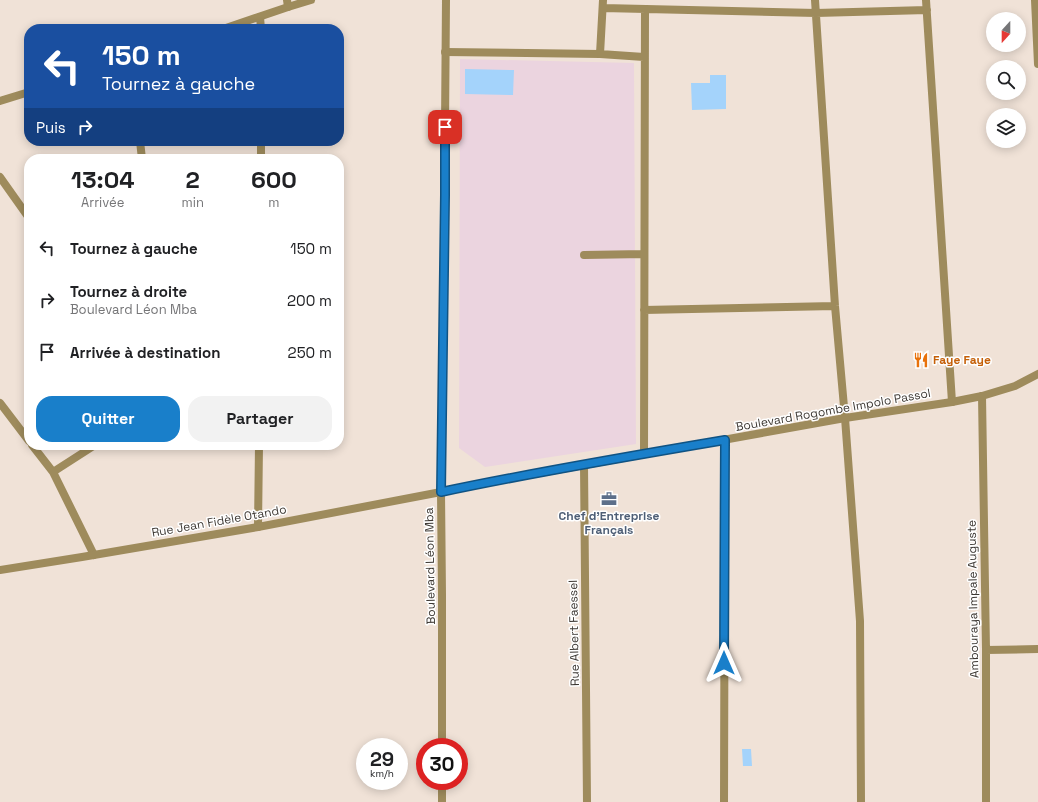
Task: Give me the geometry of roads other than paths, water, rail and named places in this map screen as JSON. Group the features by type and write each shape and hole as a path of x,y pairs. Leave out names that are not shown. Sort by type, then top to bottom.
{"street":[{"path":"238,24 260,17 288,3 311,0"},
{"name":"Boulevard Léon Mba","path":"442,738 441,492 446,0"},
{"path":"815,0 835,306 860,621 861,802"},
{"path":"926,0 952,402"},
{"path":"1035,0 1038,64"},
{"path":"600,54 603,4 644,9 816,13 927,10"},
{"path":"644,9 644,454"},
{"path":"260,17 261,24"},
{"path":"445,52 600,54 644,57"},
{"path":"0,101 24,94"},
{"path":"0,177 24,211"},
{"path":"584,255 644,254"},
{"path":"644,310 835,306"},
{"name":"Boulevard Rogombe Impolo Passol","path":"441,492 584,464 845,418 952,402 982,396 1015,386 1038,374"},
{"name":"Ambouraya Impale Auguste","path":"982,396 986,650 986,802"},
{"path":"0,403 24,434"},
{"path":"724,802 725,440"},
{"path":"36,450 53,472 94,555"},
{"path":"53,472 87,450"},
{"path":"258,527 259,450"},
{"name":"Rue Albert Faessel","path":"584,464 587,802"},
{"name":"Rue Jean Fidèle Otando","path":"0,570 258,527 441,492"},
{"path":"986,650 1038,649"},
{"path":"442,790 442,802"}],"water":[{"path":"465,69 514,70 513,95 465,94"},
{"path":"710,75 726,75 726,109 692,110 691,83 710,83"},
{"path":"742,749 751,749 752,766 743,766"}],"place":[{"name":"Faye Faye","path":"921,360"},
{"name":"Chef d'Entreprise Français","path":"609,499"}]}
